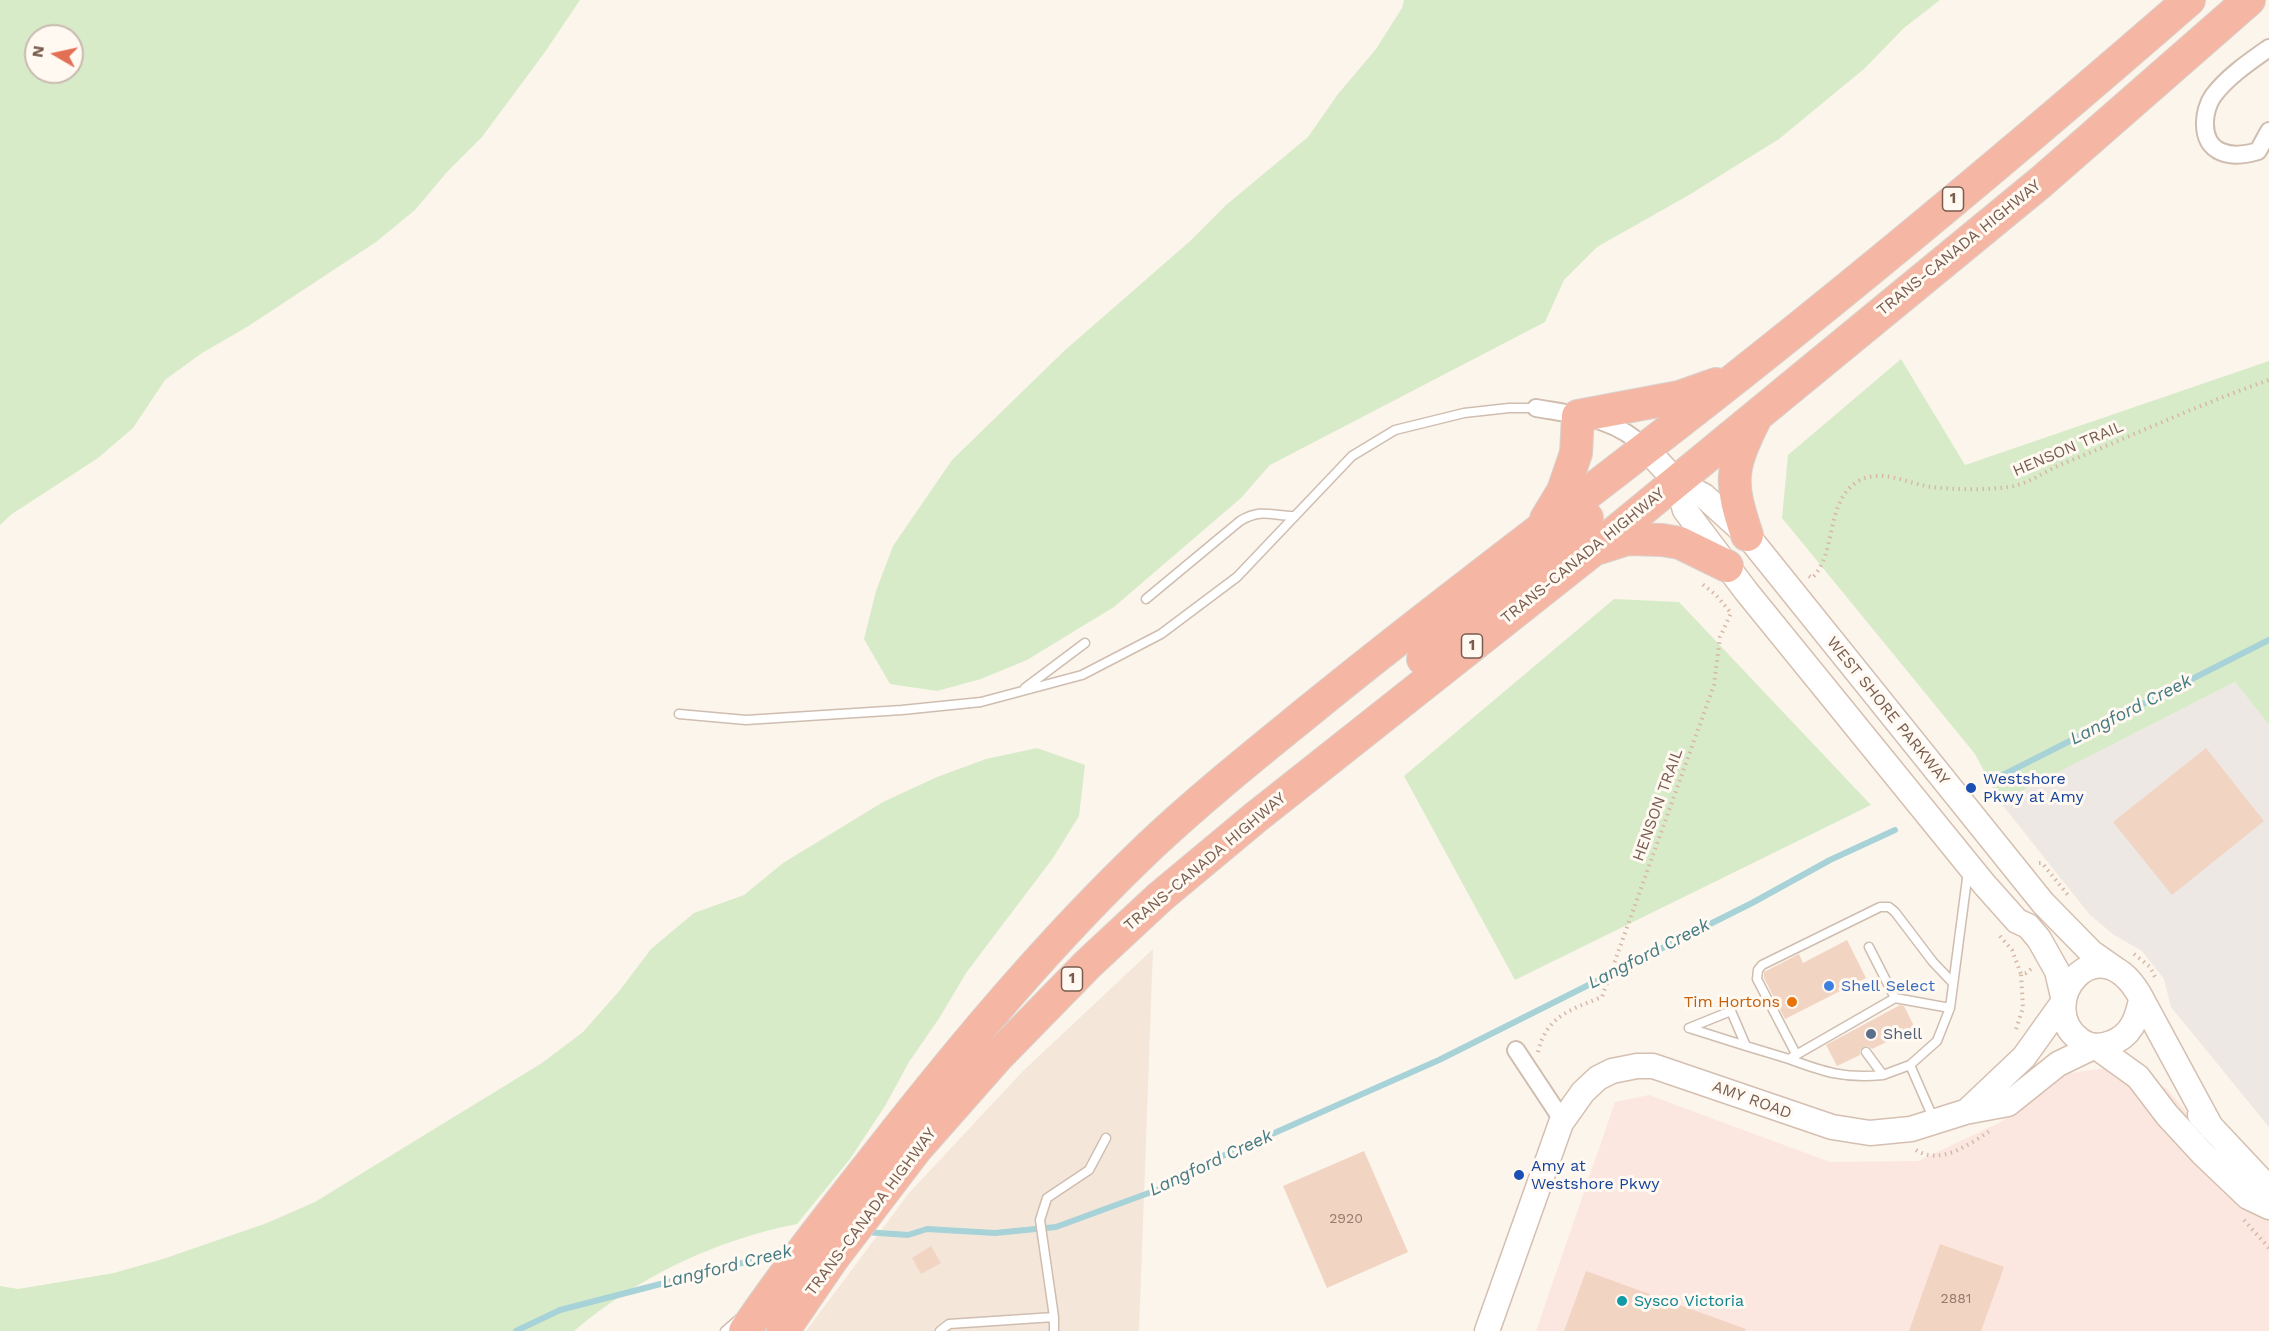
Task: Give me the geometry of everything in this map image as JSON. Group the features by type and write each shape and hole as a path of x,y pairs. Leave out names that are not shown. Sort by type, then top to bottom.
{"highway":[{"name":"TRANS-CANADA HIGHWAY","path":"745,1331 832,1212 963,1048 1064,934 1150,846 1206,796 1322,700 1541,528 1646,449 1867,272 2189,0"},
{"name":"TRANS-CANADA HIGHWAY","path":"783,1331 832,1258 916,1149 999,1055 1088,964 1160,897 1592,550 2041,182 2249,0"},
{"path":"1541,528 1563,491 1576,453 1578,416 1679,397 1707,389 1746,370"},
{"path":"1747,535 1735,500 1735,467 1744,441 1758,414"},
{"path":"1352,741 1372,708 1391,687 1598,509 1619,489 1634,470 1646,449"},
{"path":"1592,550 1627,539 1662,540 1680,543 1727,566"},
{"path":"770,1331 832,1258"}],"main road":[{"name":"WEST SHORE PARKWAY","path":"1646,449 1676,481 1704,496 1747,535 2043,903 2091,952 2121,973"},
{"name":"WEST SHORE PARKWAY","path":"1676,481 1685,510 1727,566 1968,866 2008,928 2028,926 2049,954 2057,971 2064,1001"},
{"path":"2008,928 2021,934 2044,975 2050,1022"},
{"path":"2269,1190 2211,1127 2138,1011 2133,984 2121,973 2104,966 2086,968 2075,976 2064,1001 2065,1016 2070,1029 2084,1042 2095,1046 2138,1077 2167,1115 2203,1155 2248,1197 2269,1207"},
{"name":"AMY ROAD","path":"1965,1112 2024,1057 2064,1001"},
{"path":"2095,1046 2115,1042 2129,1031 2138,1011"},
{"name":"AMY ROAD","path":"1487,1331 1561,1123 1583,1092 1598,1078 1612,1071 1636,1066 1653,1066 1670,1070 1832,1127 1870,1133 1911,1129 1965,1112 2008,1104 2058,1064 2095,1046"}],"street":[{"path":"2269,48 2225,82 2211,98 2205,115 2208,141 2216,150 2230,155 2244,155 2258,151 2269,130"},
{"path":"1536,408 1614,425 1636,438 1646,449"},
{"path":"1516,1050 1557,1112 1561,1123"}],"lane":[{"path":"679,714 746,720 970,703 1082,675 1161,634 1236,577 1352,456 1395,430 1464,413 1509,408 1536,408"},
{"path":"1146,599 1252,514 1266,512 1295,516"},
{"path":"1020,692 1085,644"},
{"path":"1746,1046 1731,1011 1689,1028 1746,1046 1792,1057 1836,1074 1859,1077 1883,1075 1910,1065 1937,1041 1950,1008 1968,866"},
{"path":"1792,1057 1757,979 1758,970 1762,965 1880,907 1889,907 1895,912 1933,962 1953,983"},
{"path":"1869,946 1895,998"},
{"path":"1792,1057 1895,998 1950,1008"},
{"path":"1866,1052 1883,1075"},
{"path":"1910,1065 1935,1122"},
{"path":"1054,1331 1040,1220 1047,1198 1089,1170 1106,1138"},
{"path":"725,1331 773,1290"},
{"path":"940,1331 949,1324 1054,1317"}],"path":[{"name":"HENSON TRAIL","path":"1804,570 1812,578 1819,571 1834,516 1856,482 1872,476 1888,476 1930,487 1989,489 2012,486 2026,482 2058,465 2269,380"},
{"name":"HENSON TRAIL","path":"1533,1077 1541,1038 1552,1024 1564,1013 1602,997 1714,685 1720,638 1731,614 1716,595 1693,577"},
{"path":"2008,928 2020,974 2022,1008 2012,1036"},
{"path":"2020,974 2026,973"},
{"path":"1924,1155 1952,1153 1969,1145 1999,1125"},
{"path":"2243,1219 2269,1248"}],"shaded area":[{"path":"2235,682 2269,725 2269,1127 2171,1007 2164,979 2142,951 2114,935 2090,915 2000,802"},
{"path":"1153,949 1139,1331 806,1331 909,1193 1023,1071"},
{"path":"2112,1067 2166,1088 2269,1208 2269,1331 1536,1331 1615,1102 1649,1095 1830,1162 1918,1161 2001,1122 2064,1074"}],"green space":[{"path":"0,0 580,0 482,137 447,172 415,210 376,242 247,327 202,353 165,380 133,428 98,458 12,514 0,525"},
{"path":"1404,0 1940,0 1904,28 1864,69 1779,139 1689,195 1597,247 1564,280 1545,322 1270,465 1241,498 1114,607 1027,660 981,679 937,691 890,684 864,639 876,591 893,546 952,460 1064,351 1189,242 1226,205 1308,137 1338,94 1376,49 1402,8"},
{"path":"1901,359 1965,465 2269,361 2269,725 2235,682 2000,802 1975,754 1782,518 1788,455"},
{"path":"1614,599 1679,602 1871,805 1515,980 1404,776"},
{"path":"1037,748 1085,765 1079,816 1053,858 966,973 850,1159 797,1224 737,1240 679,1263 624,1294 574,1331 0,1331 0,1286 18,1289 114,1273 163,1259 267,1223 315,1202 542,1063 583,1032 620,990 651,949 694,913 744,895 783,863 883,802 937,777 986,759"}],"building":[{"path":"2206,748 2264,821 2172,895 2113,822"},
{"path":"1847,940 1866,978 1785,1019 1764,978 1764,972 1799,954 1803,963"},
{"path":"1900,1005 1904,1006 1915,1028 1872,1049 1868,1046 1863,1047 1860,1055 1837,1066 1826,1045"},
{"path":"1364,1151 1408,1252 1327,1288 1283,1186"},
{"path":"1940,1244 2004,1267 1981,1331 1909,1331"},
{"path":"931,1246 941,1263 921,1274 912,1258"},
{"name":"Sysco Victoria","path":"1586,1271 1746,1329 1745,1331 1564,1331"}],"waterway":[{"name":"Langford Creek","path":"1993,780 2269,640"},
{"name":"Langford Creek","path":"865,1232 908,1235 927,1229 995,1233 1056,1227 1165,1187 1175,1177 1439,1060 1752,903 1830,860 1895,830"},
{"name":"Langford Creek","path":"516,1331 560,1310 788,1251"}],"place":[{"name":"Westshore Pkwy at Amy","path":"1971,788"},
{"name":"Shell Select","path":"1829,986"},
{"name":"Tim Hortons","path":"1792,1002"},
{"name":"Shell","path":"1871,1034"},
{"name":"Amy at Westshore Pkwy","path":"1519,1175"},
{"name":"Sysco Victoria","path":"1622,1301"}]}
